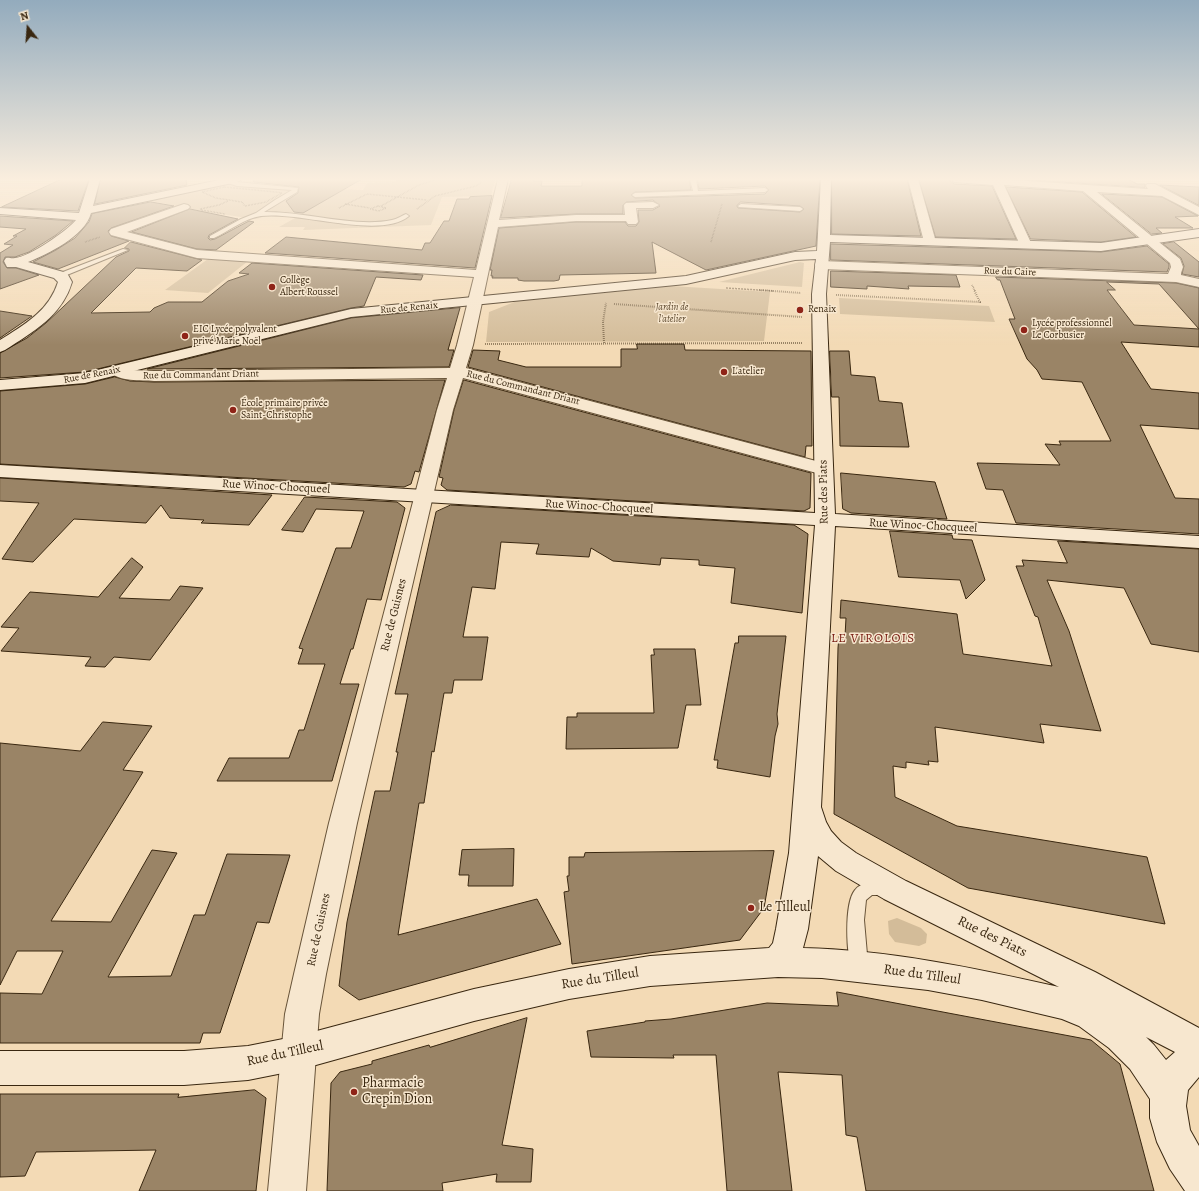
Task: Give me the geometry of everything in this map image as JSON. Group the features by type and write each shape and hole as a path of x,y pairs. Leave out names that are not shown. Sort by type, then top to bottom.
{"street":[{"path":"7,264 44,251 67,235"},
{"path":"125,235 197,254 482,274"},
{"name":"Rue de Guisnes","path":"287,1191 302,1014 310,974 343,823 445,410 465,345 490,235"},
{"name":"Rue des Piats","path":"778,962 787,948 792,929 804,853 825,520 820,343 820,294 824,235"},
{"path":"928,235 930,242"},
{"path":"1021,235 1026,245"},
{"path":"1142,235 1176,262 1177,267 1174,273 1176,278"},
{"path":"824,238 1101,247 1189,235"},
{"name":"Rue de Renaix","path":"0,384 75,380 118,371 339,315 686,280 795,256 822,260"},
{"name":"Rue du Caire","path":"822,260 965,270 1176,278 1199,283"},
{"path":"0,346 35,323 52,308 61,296 64,286 64,278 59,275 7,264"},
{"name":"Rue du Commandant Driant","path":"118,371 130,375 147,376 457,372 488,377 824,469"},
{"name":"Rue Winoc-Chocqueel","path":"0,471 1199,542"},
{"name":"Rue des Piats","path":"807,806 812,823 821,839 831,850 846,862 895,890 1083,983 1166,1030 1199,1046"},
{"name":"Rue du Tilleul","path":"0,1068 184,1068 248,1063 298,1053 474,1005 569,984 650,971 778,962 858,966 928,975 1046,999 1080,1009 1111,1028 1131,1046 1146,1062 1168,1094"},
{"path":"1199,1058 1181,1068 1171,1084 1168,1094 1168,1116 1175,1141 1182,1154 1199,1178"}],"lane":[{"path":"212,237 217,235"},
{"path":"59,275 125,250"},
{"path":"858,966 856,912 858,898 865,890 874,887 895,890"}],"path":[{"path":"711,242 713,235"},
{"path":"686,280 691,286 980,302 965,270"},
{"path":"604,343 603,322 606,304"},
{"path":"614,304 801,317 820,327"},
{"path":"465,345 604,343 820,343"}],"green space":[{"path":"208,259 248,261 208,293 165,290"},
{"path":"800,262 804,263 802,287 719,282"},
{"name":"Jardin de l'atelier","path":"672,286 770,292 764,341 486,342 489,312 517,301"},
{"path":"839,298 989,306 995,322 840,314"},
{"path":"897,918 921,928 927,934 926,943 919,946 895,942 889,934 888,921"}],"building":[{"path":"16,235 57,235 29,252 15,257 5,257 3,262 7,268 16,268 39,275 0,289 0,253 13,245 4,244 17,236 13,236"},
{"path":"78,235 110,235 129,241 58,269 33,262 75,238"},
{"path":"142,235 210,235 208,238 210,240 223,235 237,235 216,250 197,249"},
{"path":"435,235 483,235 475,268 265,253 286,237 422,250 425,243 430,243"},
{"path":"498,235 817,235 816,246 706,270 652,242 656,273 560,275 559,280 554,281 524,281 518,280 518,278 492,278 492,270 490,270"},
{"path":"858,235 921,235 921,236"},
{"path":"935,235 1014,235 1016,239 936,237"},
{"path":"1029,235 1133,235 1136,237 1101,242 1031,239"},
{"path":"131,242 202,260 187,271 136,268 91,313 150,312 154,308 168,302 202,302 228,281 249,274 239,273 252,263 423,275 421,280 376,277 364,306 85,372 0,378 0,353 27,338 46,323 116,257 129,251 129,249 125,248"},
{"path":"1174,242 1199,262 1199,277 1182,274 1184,266 1181,258 1163,244"},
{"path":"831,244 1101,252 1147,246 1169,264 1169,267 1167,272 831,260"},
{"path":"831,271 956,275 960,287 908,286 909,289 867,286 867,289 831,287"},
{"path":"996,277 1176,283 1199,288 1199,329 1199,347 1121,342 1151,389 1199,393 1199,429 1140,425 1175,498 1199,499 1199,534 1016,523 1003,490 986,489 977,463 1060,465 1045,444 1061,445 1059,441 1111,441 1082,382 1042,379 1037,370 1027,359 1009,319 1015,319 1000,280","holes":["1107,282 1159,284 1199,329 1134,325 1107,290 1115,290"]},
{"path":"460,308 448,350 454,350 449,367 147,369 351,318"},
{"path":"0,311 32,316 0,338"},
{"path":"637,344 684,344 685,350 811,351 812,446 806,446 805,457 468,367 473,350 500,351 498,360 526,367 621,367 621,349 637,349"},
{"path":"830,351 849,351 851,375 875,377 879,401 902,403 909,447 840,446 839,397 832,397"},
{"path":"115,377 130,381 154,382 445,380 419,472 415,471 411,484 404,487 0,464 0,391 85,384"},
{"path":"464,380 811,473 810,508 804,511 447,490 441,485 443,478 439,477 454,410"},
{"path":"841,473 935,482 947,519 851,513 843,509"},
{"path":"0,478 272,495 249,525 201,523 204,520 170,518 161,505 146,523 74,519 33,562 2,559 39,503 0,501"},
{"path":"305,497 397,502 405,508 381,600 367,599 353,649 351,649 340,684 359,684 332,781 217,781 229,758 289,758 299,730 304,730 325,664 298,664 303,649 299,648 336,548 351,548 364,511 316,509 303,532 282,530"},
{"path":"451,505 794,525 808,534 802,613 731,603 735,568 699,565 699,560 661,558 660,565 613,561 591,548 589,557 536,554 539,544 501,542 495,589 472,587 463,637 488,637 482,680 454,680 452,693 444,693 434,752 432,751 424,803 419,803 398,935 537,899 561,944 359,1000 339,986 347,922 375,791 390,791 398,752 396,752 408,694 395,694 436,512"},
{"path":"890,531 952,535 953,539 972,540 985,580 966,599 960,580 899,577"},
{"path":"1058,541 1199,549 1199,652 1151,644 1124,588 1047,580 1069,631 1101,731 1040,724 1044,743 935,727 938,762 928,761 929,765 906,762 906,768 893,766 895,797 957,826 1147,857 1165,924 968,888 834,814 838,648 839,636 845,636 846,618 840,618 841,600 957,614 963,654 1052,666 1038,617 1035,616 1016,566 1024,566 1022,560 1067,563"},
{"path":"132,558 143,567 119,598 170,600 180,586 203,588 150,660 114,657 105,667 85,666 91,657 1,651 19,628 1,627 30,592 98,597"},
{"path":"739,636 786,636 777,714 778,724 770,777 717,768 718,760 714,760 735,643 738,643"},
{"path":"654,649 695,649 701,705 686,705 678,748 566,749 567,717 577,717 577,713 654,713 651,655 654,655"},
{"path":"103,722 152,726 123,770 143,772 51,921 111,922 152,850 177,853 108,977 171,976 194,915 205,915 227,854 290,855 269,923 257,922 220,1033 203,1033 200,1043 0,1043 0,993 42,994 63,951 17,951 0,985 0,743 80,751"},
{"path":"514,849 513,886 468,886 469,875 459,875 462,850"},
{"path":"774,851 764,908 740,940 572,964 564,892 569,891 567,876 569,876 569,857 584,857 585,853"},
{"path":"837,992 1091,1040 1120,1064 1154,1191 866,1191 857,1137 846,1135 842,1075 778,1072 792,1191 727,1191 716,1055 673,1055 674,1058 591,1057 587,1031 767,1003 838,1006"},
{"path":"527,1018 502,1145 533,1149 531,1182 496,1182 497,1174 442,1183 443,1191 327,1191 331,1083 340,1072 372,1064 372,1061 429,1045 430,1047"},
{"path":"255,1090 266,1098 256,1191 139,1191 156,1150 36,1152 25,1176 0,1177 0,1094 179,1094 178,1097"}],"place":[{"name":"Collège Albert Roussel","path":"272,287"},
{"name":"Renaix","path":"800,310"},
{"name":"Lycée professionnel Le Corbusier","path":"1024,330"},
{"name":"EIC Lycée polyvalent privé Marie Noël","path":"185,336"},
{"name":"L'atelier","path":"724,372"},
{"name":"École primaire privée Saint-Christophe","path":"233,410"},
{"name":"Le Tilleul","path":"751,908"},
{"name":"Pharmacie Crepin Dion","path":"354,1092"}],"district":[{"name":"LE VIROLOIS","path":"873,639"}]}
